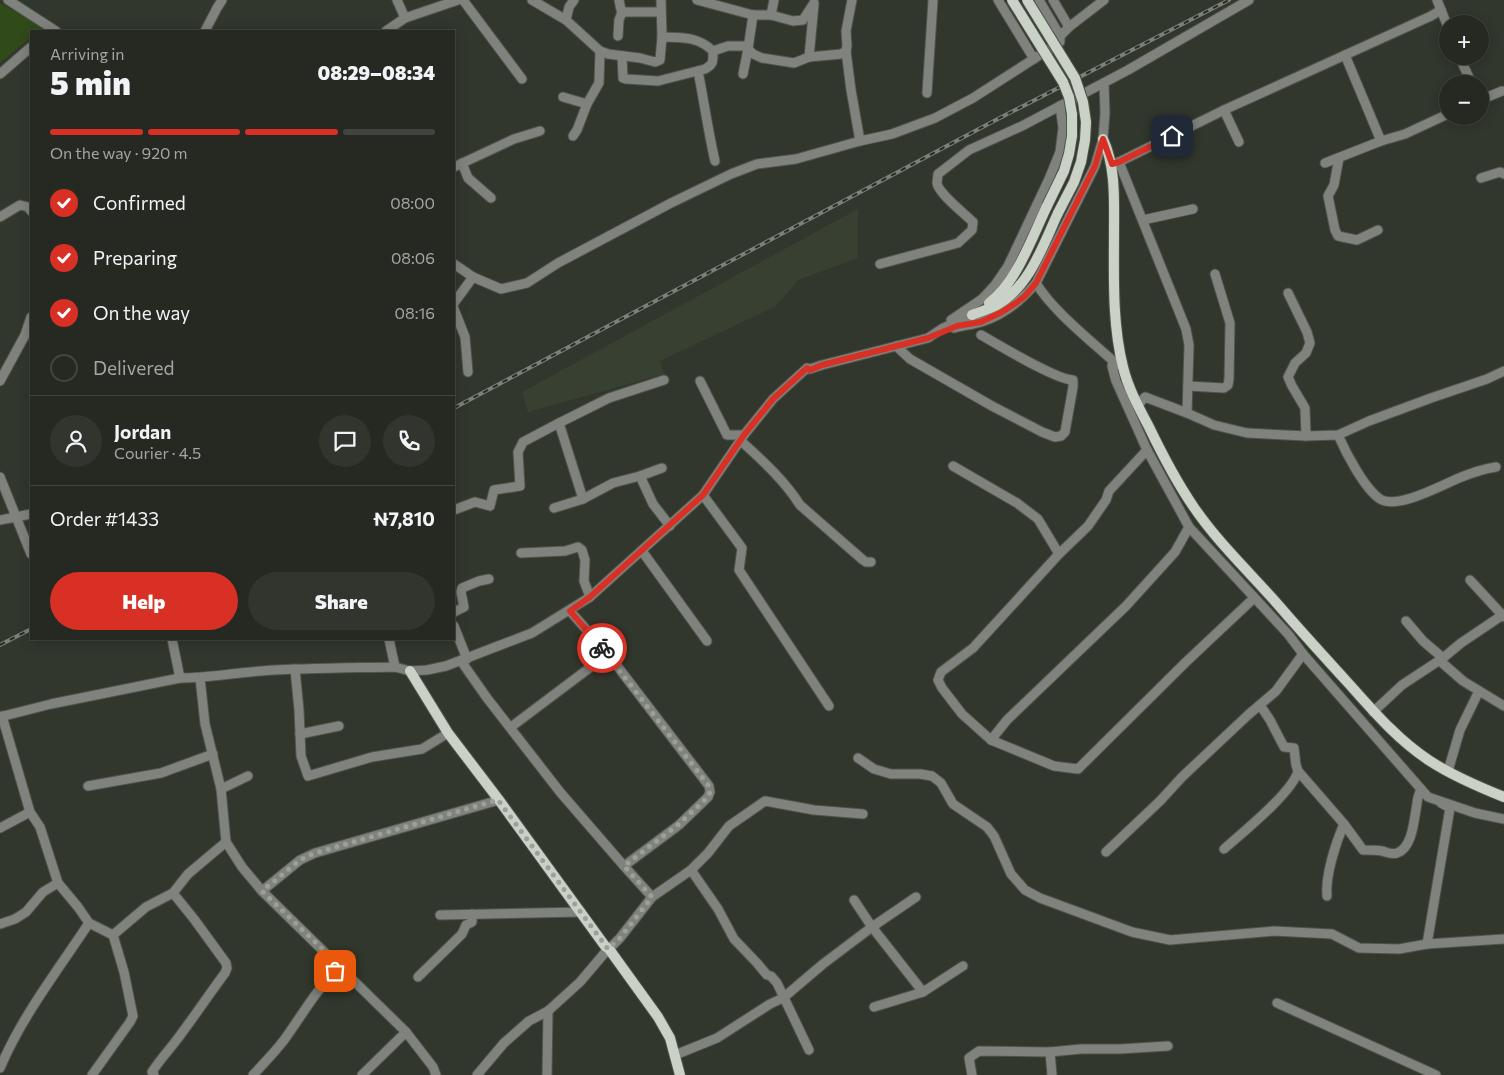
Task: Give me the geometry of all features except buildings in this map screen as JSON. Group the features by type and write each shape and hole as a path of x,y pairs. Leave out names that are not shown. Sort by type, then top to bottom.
{"main road":[{"path":"972,315 993,300 1004,289 1020,264 1064,171 1072,136 1072,114 1069,97 1063,82 1012,0"},
{"path":"972,315 998,304 1014,292 1030,271 1074,182 1081,162 1086,131 1083,102 1075,78 1027,0"},
{"path":"1103,139 1115,163 1115,302 1118,342 1123,367 1138,405 1165,460 1193,506 1230,552 1373,712 1429,761 1504,797"},
{"path":"410,670 448,733 658,1017 670,1038 680,1075"}],"street":[{"path":"8,0 54,30"},
{"path":"206,30 222,0"},
{"path":"397,0 405,18"},
{"path":"387,30 405,18 458,0"},
{"path":"463,0 522,79"},
{"path":"532,0 566,20 600,51 655,62 660,60 662,37 661,0"},
{"path":"566,20 569,7 574,0"},
{"path":"618,36 619,20 622,12 619,0"},
{"path":"697,0 753,15 771,14 793,21 803,20 815,1"},
{"path":"771,14 774,0"},
{"path":"852,0 846,30 846,51 860,141"},
{"path":"927,93 933,0"},
{"path":"998,0 1034,59"},
{"path":"455,265 473,277 501,289 527,283 567,259 662,208 731,174 757,164 796,159 892,134 935,118 973,98 1060,42 1060,36 1039,0"},
{"path":"1053,0 1069,27"},
{"path":"1060,36 1104,0"},
{"path":"880,264 958,243 972,230 973,222 939,188 937,182 938,174 969,150 1022,126 1104,83 1249,0"},
{"path":"1436,0 1443,15"},
{"path":"809,57 815,1"},
{"path":"1186,413 1189,345 1186,329 1143,220 1115,163 1224,110 1441,10"},
{"path":"622,12 661,12"},
{"path":"743,74 753,15"},
{"path":"622,56 623,78 626,79 658,81 711,66 713,51 705,44 697,40 685,38 662,37"},
{"path":"713,51 728,46 748,48 753,54 762,58 794,62 809,57 841,54 846,51"},
{"path":"0,74 30,48"},
{"path":"573,136 578,130 587,104 599,84 600,51"},
{"path":"1345,55 1381,141"},
{"path":"698,71 706,107 706,124 715,161"},
{"path":"92,1075 133,1016 124,972 113,935 89,923 58,883 40,827 30,812 1,717 58,702 180,678 200,678 234,673 294,669 395,667 410,670 437,668 464,660 532,633 590,597 703,495 773,399 807,368 810,370 822,365 928,338 957,326 981,322 1002,312 1025,296 1036,283 1095,166 1103,139 1105,113 1104,83"},
{"path":"1489,96 1502,91"},
{"path":"563,96 587,104"},
{"path":"928,338 982,299 995,286 1008,266 1060,152 1063,128 1060,106"},
{"path":"1224,110 1239,142"},
{"path":"1325,163 1381,141 1405,134 1439,118"},
{"path":"491,198 468,178 458,165 514,139 540,131"},
{"path":"1338,158 1334,185 1328,196 1338,236 1356,240 1378,230"},
{"path":"1480,178 1500,172 1504,174"},
{"path":"0,217 20,205 28,207 30,210"},
{"path":"1143,220 1193,209"},
{"path":"1188,386 1224,388 1228,385 1230,379 1230,324 1215,274"},
{"path":"455,302 473,277"},
{"path":"1036,283 1042,293 1074,325 1113,361 1123,367"},
{"path":"1288,293 1307,332 1310,343 1306,353 1295,363 1288,376 1305,408 1306,436"},
{"path":"455,312 465,337 468,372"},
{"path":"928,338 943,328 972,315"},
{"path":"0,381 25,335 30,320"},
{"path":"896,346 910,359 992,406 1042,432 1056,437 1062,436 1065,432 1073,380 1060,377 982,335"},
{"path":"1113,361 1112,366 1116,381 1147,450 1189,526 1288,634 1303,654 1421,789 1428,796 1450,808 1427,944"},
{"path":"1138,405 1145,398 1214,425 1247,433 1306,436 1338,435 1369,421 1487,379 1504,371"},
{"path":"455,510 475,502 490,506 494,490 520,486 518,452 523,442 609,398 664,380"},
{"path":"700,381 727,435 743,438 800,505 863,560 871,562"},
{"path":"559,423 583,499"},
{"path":"1338,435 1346,452 1369,488 1381,500 1390,502 1426,493 1461,477 1496,466"},
{"path":"1147,450 1110,491 1088,526 1059,554 973,648 941,672 938,680 942,688 962,714 991,740 1054,766 1078,769 1254,598"},
{"path":"953,466 1017,503 1038,519 1059,554"},
{"path":"554,508 583,499 613,483 662,468"},
{"path":"640,476 654,504 670,526"},
{"path":"0,477 30,551"},
{"path":"703,495 742,548 739,570 830,706"},
{"path":"0,520 30,514"},
{"path":"991,740 1007,720 1126,606 1175,552 1189,526"},
{"path":"521,553 565,551 578,547 582,550 585,560 584,581 590,597"},
{"path":"642,551 707,641"},
{"path":"455,612 464,607 462,588 488,579"},
{"path":"1373,712 1402,685 1504,615 1470,580"},
{"path":"570,611 608,654 709,786 710,792 708,797 679,824 624,866"},
{"path":"1406,621 1463,681 1504,706"},
{"path":"455,629 464,660 487,698 560,792 652,897"},
{"path":"172,640 180,678"},
{"path":"389,640 395,667"},
{"path":"511,727 608,654"},
{"path":"1106,852 1160,801 1182,777 1276,691 1303,654"},
{"path":"294,669 299,710 301,756 308,776 372,757 422,749 448,733"},
{"path":"200,678 205,724 221,789 226,842 242,867 262,891 406,1032 433,1067 436,1075"},
{"path":"1448,771 1460,730 1479,691"},
{"path":"1260,705 1284,747 1294,748 1296,765 1300,775 1344,824 1362,850 1398,853 1404,848 1410,838 1414,825 1421,789"},
{"path":"300,734 339,726"},
{"path":"88,786 161,773 213,754"},
{"path":"858,758 874,769 891,774 932,776 941,782 953,804 987,826 994,836 1012,874 1025,890 1040,898 1132,932 1170,940 1274,931 1332,934 1359,948 1400,949 1427,944 1504,939"},
{"path":"1224,849 1275,803 1300,775"},
{"path":"221,789 248,776"},
{"path":"1428,796 1475,813 1504,819"},
{"path":"262,891 300,860 315,853 498,800"},
{"path":"477,1075 504,1043 529,1021 548,1011 580,982 620,938 652,897 691,870 708,853 729,826 765,801 814,810 863,814"},
{"path":"0,828 30,812"},
{"path":"1327,896 1327,881 1344,824"},
{"path":"113,935 146,907 173,893 188,874 226,842"},
{"path":"691,870 718,909 734,939 767,975 771,976 774,980 810,1050"},
{"path":"0,924 15,919 26,912 43,892 58,883"},
{"path":"154,1075 152,1072 157,1064 183,1032 227,968 226,962 173,893"},
{"path":"675,1055 716,1038 770,1004 783,998 823,964 916,897"},
{"path":"854,900 872,927 923,992"},
{"path":"440,915 581,912"},
{"path":"418,976 462,934 466,925 472,922 472,914"},
{"path":"0,1068 8,1049 45,986 89,923"},
{"path":"874,1007 923,992 963,966"},
{"path":"253,1075 284,1041 335,971 342,968"},
{"path":"1277,1003 1436,1075"},
{"path":"547,1075 548,1011"},
{"path":"362,1075 406,1032"},
{"path":"972,1075 969,1058 979,1051 1050,1052 1168,1046"},
{"path":"1050,1052 1052,1075"}],"shaded area":[{"path":"858,209 858,258 798,280 776,306 660,361 664,374 528,412 522,392"}],"green space":[{"path":"0,3 44,27 40,30 30,30 30,38 0,63"}],"railway":[{"path":"455,407 992,122 1229,0"},
{"path":"0,645 30,630"}],"way so far":[{"path":"335,971 342,968 262,891 300,860 315,853 498,800 608,949 620,938 652,897 624,866 679,824 708,797 710,792 709,786 602,648"}],"route":[{"path":"602,648 570,611 590,597 703,495 744,435 786,386 807,368 810,370 822,365 928,338 957,326 981,322 1002,312 1025,296 1036,283 1095,166 1103,139 1112,164 1172,136"}]}
